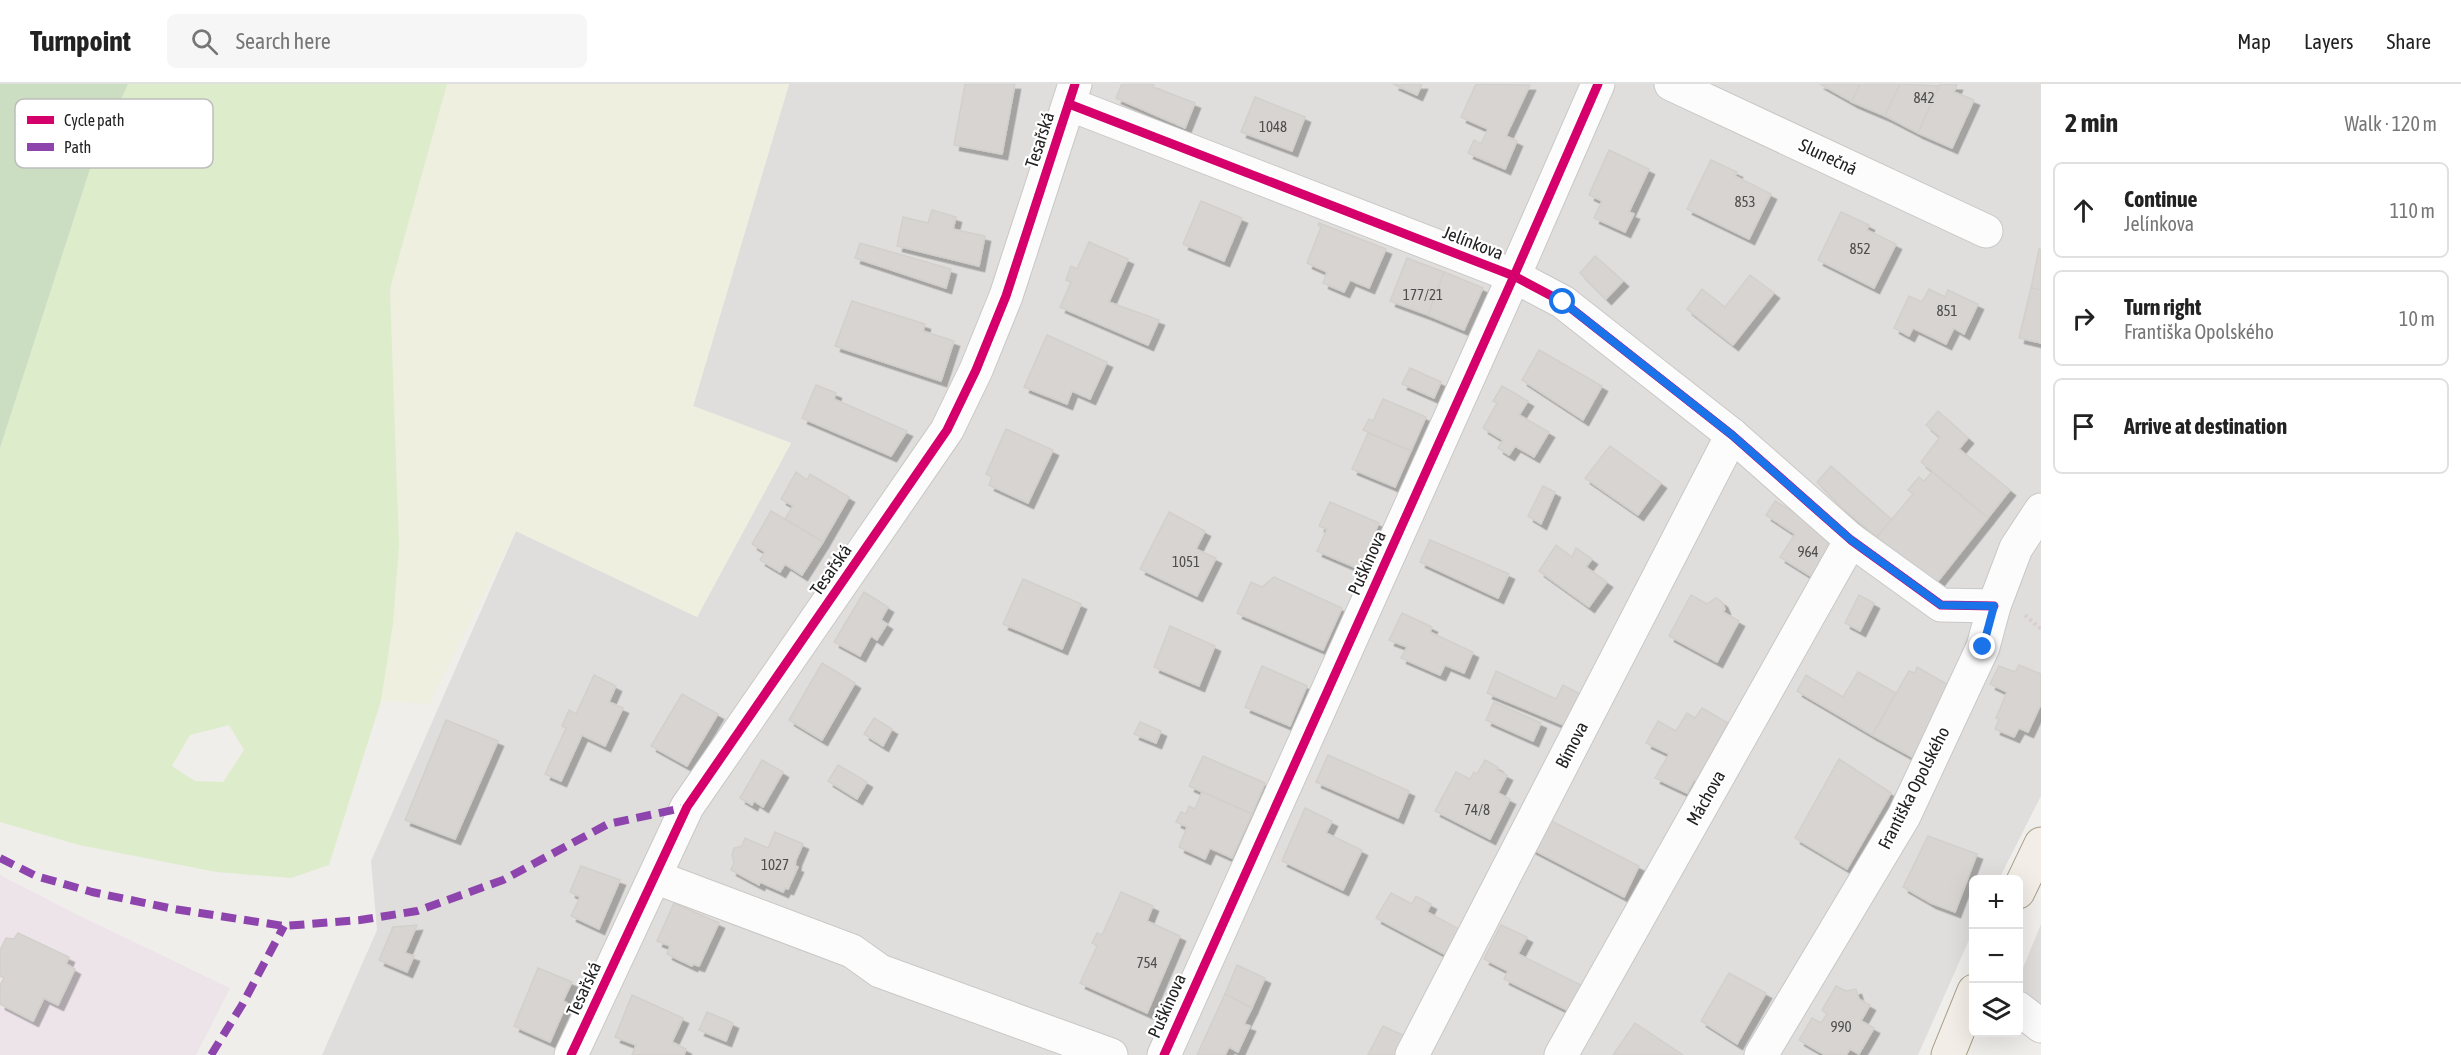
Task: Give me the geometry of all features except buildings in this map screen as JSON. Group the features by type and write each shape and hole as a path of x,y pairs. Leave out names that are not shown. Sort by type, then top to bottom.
{"main road":[{"path":"2023,883 2041,844"},
{"path":"1948,1055 1969,1003"}],"street":[{"name":"Puškinova","path":"1164,1055 1598,84"},
{"name":"Slunečná","path":"1671,84 1986,231"},
{"name":"Jelínkova","path":"1072,94 1514,276 1563,302 1732,435 1851,540 1941,605 1994,606"},
{"name":"Tesařská","path":"571,1055 687,807 946,430 976,370 1006,296 1072,94"},
{"name":"Bímova","path":"1412,1055 1732,435"},
{"name":"Františka Opolského","path":"1761,1055 1904,816 1983,647 1994,606 2016,548 2041,510"},
{"name":"Máchova","path":"1561,1055 1851,540"},
{"path":"655,877 852,951 879,971 1111,1055"},
{"path":"2023,1011 2041,1026"}],"shaded area":[{"path":"789,84 2041,84 2041,796 2001,875 1969,875 1969,940 1918,1055 322,1055 377,930 371,861 516,531 697,617 791,443 693,406"},
{"path":"0,875 230,988 196,1055 0,1055"},
{"path":"2041,924 2041,1011 2023,996 2023,968"}],"green space":[{"path":"0,84 128,84 121,99 15,99 15,168 90,168 0,448"},
{"path":"128,84 447,84 390,289 399,545 393,624 381,701 329,865 291,878 216,872 79,845 0,822 0,448 90,168 213,168 213,99 121,99","holes":["229,725 244,750 223,782 195,781 172,766 190,735"]},
{"path":"447,84 789,84 693,406 791,443 697,617 516,531 429,704 381,701 393,624 399,545 390,289"}],"marked path":[{"path":"0,858 36,876 92,892 174,909 284,926 360,920 417,911 503,880 608,824 687,807"},
{"path":"211,1055 242,1005 284,926"}],"cycle path":[{"path":"571,1055 687,807 947,430 976,370 1006,296 1075,84"},
{"path":"1164,1055 1598,84"},
{"path":"1069,104 1514,276 1563,302 1732,435 1851,540 1941,605 1994,606"}],"route":[{"path":"1563,302 1732,435 1851,540 1941,605 1994,606 1983,647"}]}
